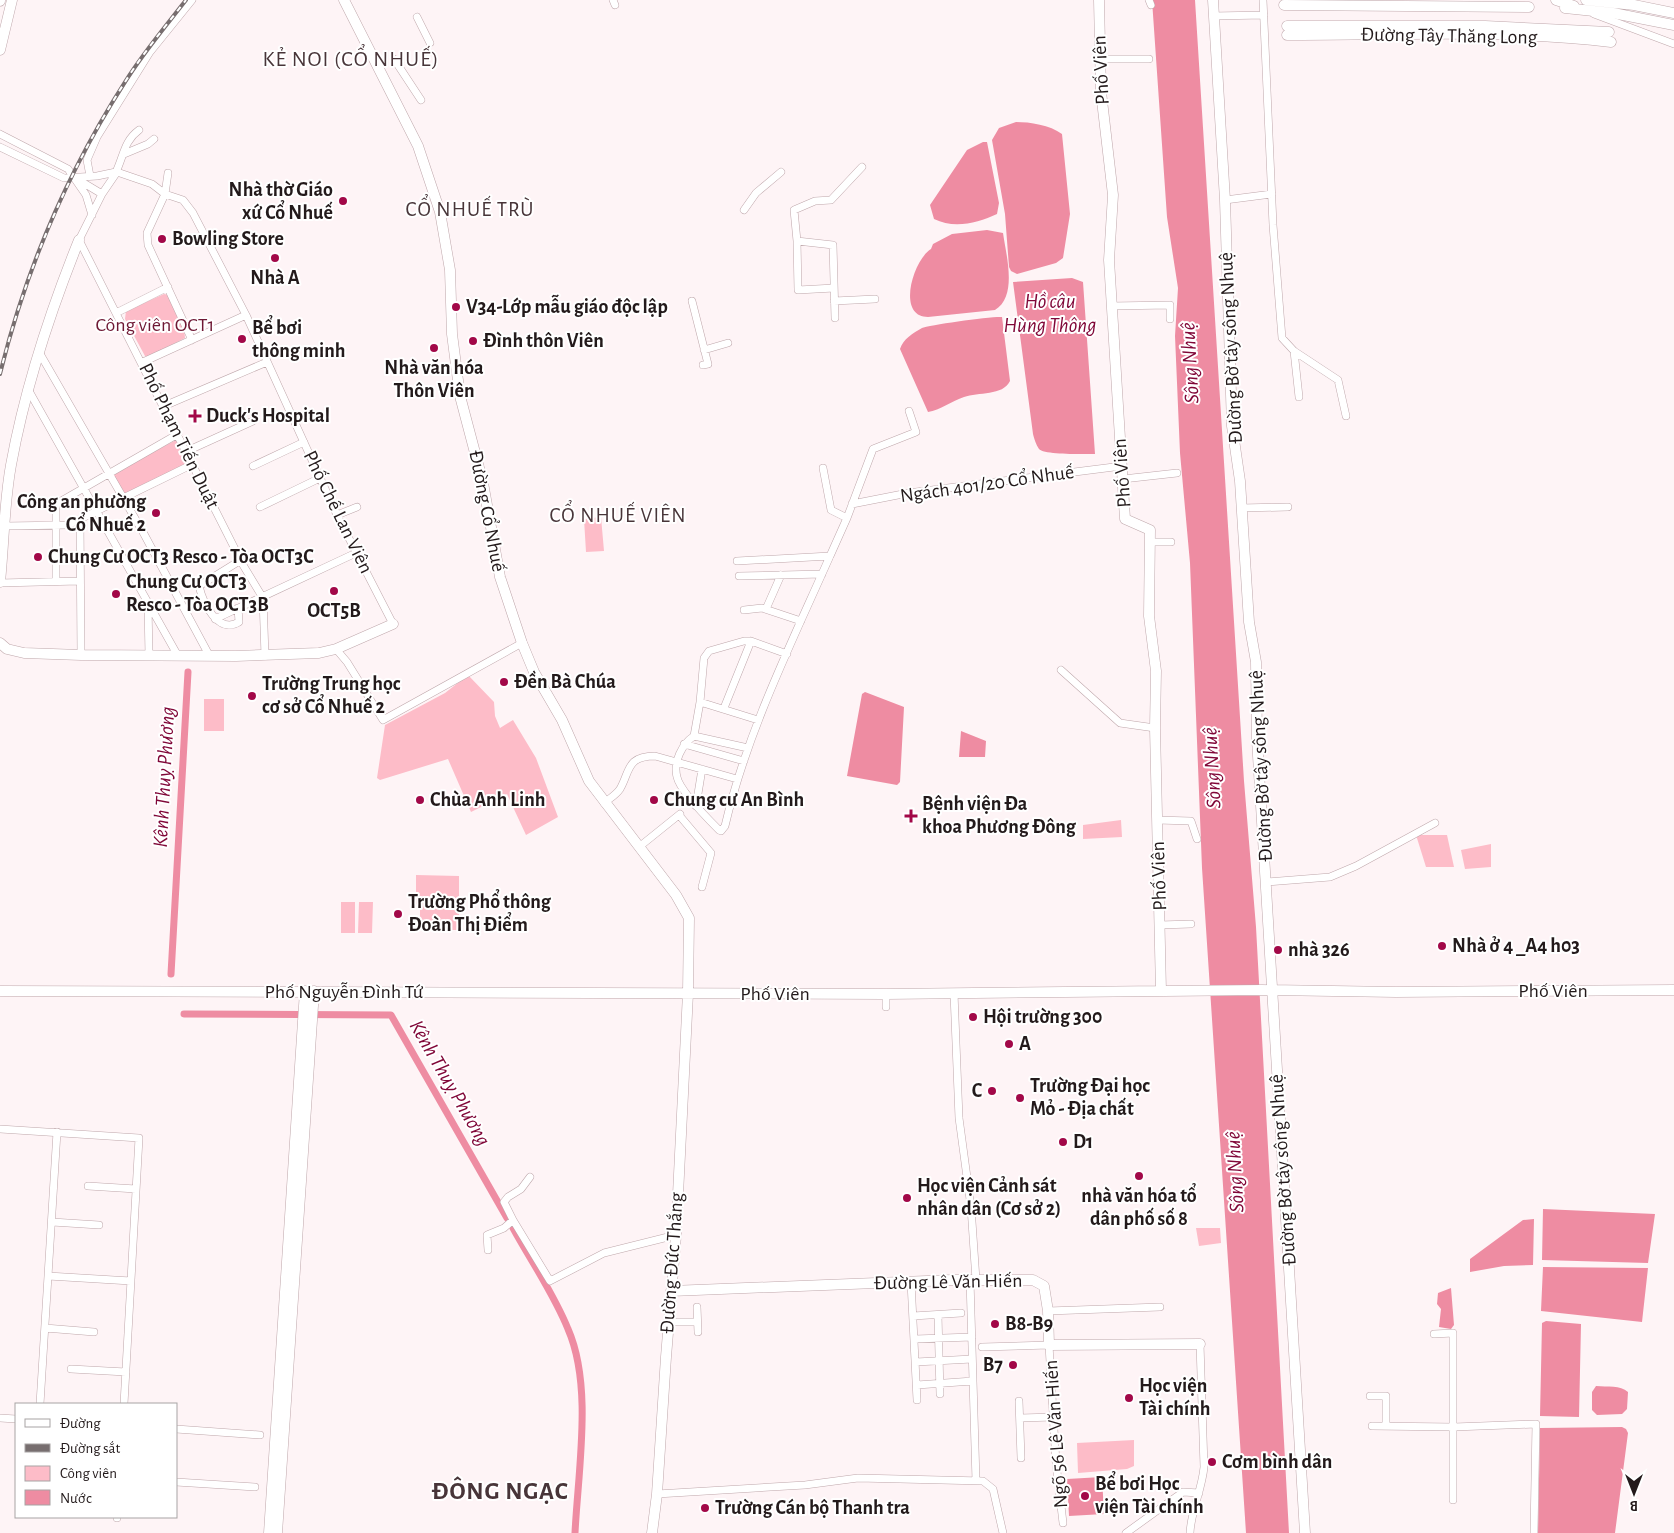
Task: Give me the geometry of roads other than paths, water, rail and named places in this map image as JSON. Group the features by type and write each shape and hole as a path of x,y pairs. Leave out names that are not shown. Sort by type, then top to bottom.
{"street":[{"path":"0,50 12,0"},
{"path":"90,176 88,160 97,137 150,52 192,0"},
{"name":"Đường Cổ Nhuế","path":"344,0 418,146 440,212 450,270 452,334 460,396 483,483 500,577 522,643 534,672 562,720 589,781 676,896 689,918 688,993"},
{"name":"Phố Viên","path":"1099,0 1100,59 1105,129 1113,195 1109,260 1125,519 1150,530 1149,616 1156,671 1155,728 1161,991"},
{"name":"Đường Bờ tây sông Nhuệ","path":"1212,0 1225,200 1232,426 1240,481 1249,622 1256,662 1266,882 1268,990 1305,1533"},
{"path":"1263,0 1272,194 1282,338 1294,350 1338,380 1346,416"},
{"path":"1556,0 1674,25"},
{"name":"Đường Tây Thăng Long","path":"1284,5 1529,7"},
{"path":"1584,5 1674,44"},
{"path":"1565,8 1584,5 1634,5 1674,13"},
{"path":"1213,16 1264,15"},
{"path":"417,16 430,44"},
{"name":"Đường Tây Thăng Long","path":"1287,31 1485,26 1610,37"},
{"path":"394,59 421,100"},
{"path":"1100,59 1149,59"},
{"path":"79,581 0,582 11,467 39,352 57,294 102,194 116,172 124,154 124,146 130,137 139,130"},
{"path":"0,134 68,169 86,196 92,215"},
{"path":"124,154 148,144 154,139"},
{"path":"0,147 64,178 116,172"},
{"path":"834,288 798,290 798,242 794,210 815,201 831,200 862,167"},
{"name":"Phố Chế Lan Viên","path":"116,172 152,184 165,194 184,200 193,213 246,315 337,515 394,624"},
{"path":"744,210 756,193 781,172"},
{"path":"168,173 165,194 147,233 148,245 192,340"},
{"path":"72,176 102,194"},
{"path":"1225,200 1272,194"},
{"name":"Phố Phạm Tiến Duật","path":"80,240 118,312 241,560 263,598 264,656"},
{"path":"798,242 833,245 835,318"},
{"path":"118,312 168,287"},
{"path":"834,302 874,299"},
{"path":"692,301 708,364 703,365"},
{"path":"1111,306 1170,305 1170,319"},
{"path":"142,362 246,315"},
{"path":"704,350 728,343"},
{"path":"1294,350 1299,397"},
{"path":"39,352 123,499 208,655"},
{"path":"164,406 267,362"},
{"path":"29,391 178,656"},
{"path":"787,654 748,641 720,647 709,652 704,658 700,702 694,736 684,744 677,762 677,778 696,806 721,831 725,826 737,779 758,720 847,518 873,449 916,432 909,412"},
{"path":"187,451 253,421"},
{"path":"56,582 56,504 178,434"},
{"path":"253,466 304,442"},
{"path":"5,526 68,525 193,464"},
{"name":"Ngách 401/20 Cổ Nhuế","path":"852,504 908,493 1122,466"},
{"path":"823,468 831,510 847,518"},
{"path":"1123,479 1177,473"},
{"path":"260,507 320,478"},
{"path":"337,515 357,507"},
{"path":"1241,508 1288,507"},
{"path":"80,520 81,655"},
{"path":"1150,542 1171,542"},
{"path":"215,619 358,552"},
{"path":"736,560 830,556"},
{"path":"238,608 239,622 235,625 221,625 215,619 199,586 241,560"},
{"path":"739,576 822,574"},
{"path":"766,609 781,575"},
{"path":"148,602 149,655"},
{"path":"744,610 766,609 802,621"},
{"path":"0,642 7,649 24,653 264,656 319,653 336,649 394,624"},
{"path":"724,708 748,641"},
{"path":"714,642 720,647"},
{"path":"336,649 347,662 383,720 522,643"},
{"path":"1061,670 1120,723 1155,728"},
{"path":"700,702 758,720"},
{"path":"694,736 748,748"},
{"path":"684,744 744,761"},
{"path":"604,803 618,792 627,769 645,756 655,756 737,779"},
{"path":"696,806 702,769"},
{"path":"639,847 679,814 711,853 702,887"},
{"path":"1157,820 1192,821 1197,839"},
{"path":"1266,882 1330,877 1356,866 1435,823"},
{"path":"1160,925 1191,924"},
{"name":"Phố Viên","path":"688,993 886,994 1268,990 1674,990"},
{"name":"Phố Nguyễn Đình Tứ","path":"0,991 688,993"},
{"path":"276,1533 310,991"},
{"name":"Đường Đức Thắng","path":"652,1533 658,1494 670,1291 676,1235 688,993"},
{"path":"954,993 959,1118 970,1200 976,1481"},
{"path":"886,994 886,1007"},
{"path":"269,1533 308,1024"},
{"path":"0,1129 139,1138 124,1403"},
{"path":"40,1403 57,1132"},
{"path":"530,1178 521,1189 508,1197 504,1202 508,1224 550,1281 604,1253 676,1235"},
{"path":"88,1186 136,1189"},
{"path":"52,1222 99,1225"},
{"path":"488,1250 488,1235 508,1224"},
{"path":"48,1276 131,1281"},
{"name":"Đường Lê Văn Hiến","path":"670,1291 973,1280 1033,1280 1044,1286 1048,1311 1049,1345"},
{"path":"911,1282 917,1400"},
{"path":"697,1307 698,1332"},
{"path":"1048,1311 1160,1307"},
{"path":"913,1316 961,1313"},
{"path":"938,1315 940,1394"},
{"path":"668,1322 698,1322"},
{"path":"45,1328 94,1332"},
{"path":"1434,1334 1453,1334 1454,1426 1452,1500"},
{"path":"915,1340 972,1337"},
{"path":"982,1347 1200,1344 1204,1467 1193,1511 1190,1533"},
{"name":"Ngõ 56 Lê Văn Hiến","path":"1049,1345 1063,1523"},
{"path":"916,1362 972,1359"},
{"path":"71,1369 126,1372"},
{"path":"917,1385 973,1382"},
{"path":"1370,1396 1386,1396 1386,1426"},
{"path":"1019,1401 1020,1458"},
{"path":"1020,1418 1054,1417"},
{"path":"0,1418 15,1419"},
{"path":"1372,1426 1536,1424 1534,1533"},
{"path":"178,1429 260,1435"},
{"path":"658,1494 805,1485 858,1478 976,1481 989,1483 993,1489 1003,1533"},
{"path":"178,1482 255,1487"},
{"path":"1130,1532 1184,1492 1199,1493"}],"water":[{"name":"Sông Nhuệ","path":"1152,0 1195,0 1244,781 1256,927 1289,1533 1246,1533 1202,868 1190,563 1180,453 1175,336 1178,288 1167,217"},
{"path":"1016,122 1052,128 1062,134 1070,214 1063,258 1056,263 1017,274 1011,271 1009,267 1005,214 992,140 999,128"},
{"path":"987,142 999,203 997,214 966,224 950,224 934,219 930,205 967,150"},
{"path":"987,230 1003,233 1009,274 1006,295 1002,304 995,310 928,317 918,315 912,308 910,298 911,287 918,264 924,255 931,249 933,244 952,234"},
{"name":"Hồ câu Hùng Thông","path":"1072,278 1083,282 1095,454 1048,452 1042,451 1037,446 1033,434 1013,282"},
{"path":"1002,317 1010,381 1007,386 990,393 970,395 928,412 900,349 903,342 922,328 974,319"},
{"path":"865,692 904,707 900,782 897,785 847,776 862,694"},
{"path":"961,731 986,741 985,757 959,757"},
{"path":"1543,1209 1655,1214 1648,1263 1542,1260"},
{"path":"1534,1219 1533,1265 1504,1266 1470,1272 1470,1259 1523,1220"},
{"path":"1543,1267 1648,1268 1642,1322 1541,1311"},
{"path":"1451,1288 1454,1325 1451,1329 1439,1327 1441,1309 1437,1304 1438,1293"},
{"path":"1546,1321 1581,1324 1579,1417 1540,1416 1542,1323"},
{"path":"1596,1386 1618,1387 1628,1392 1627,1409 1622,1414 1597,1415 1592,1410 1592,1392"},
{"path":"1622,1427 1628,1433 1615,1533 1538,1533 1540,1428"},
{"name":"Bể bơi Học viện Tài chính","path":"1102,1477 1104,1514 1069,1516 1067,1479"}],"waterway":[{"name":"Kênh Thuỵ Phương","path":"171,974 188,672"},
{"name":"Kênh Thuỵ Phương","path":"184,1014 391,1015 507,1218"},
{"name":"Kênh Thuỵ Phương","path":"513,1228 556,1303 576,1352 580,1376 582,1429 575,1533"}],"railway":[{"path":"0,374 22,298 50,223 67,187 104,116 125,82 186,0"}],"place":[{"name":"Nhà thờ Giáo xứ Cổ Nhuế","path":"343,201"},
{"name":"Bowling Store","path":"162,239"},
{"name":"Nhà A","path":"275,258"},
{"name":"V34-Lớp mẫu giáo độc lập","path":"456,307"},
{"name":"Bể bơi thông minh","path":"242,339"},
{"name":"Đình thôn Viên","path":"473,341"},
{"name":"Nhà văn hóa Thôn Viên","path":"434,348"},
{"name":"Duck's Hospital","path":"195,416"},
{"name":"Công an phường Cổ Nhuế 2","path":"156,513"},
{"name":"Chung Cư OCT3 Resco - Tòa OCT3C","path":"38,557"},
{"name":"OCT5B","path":"334,591"},
{"name":"Chung Cư OCT3 Resco - Tòa OCT3B","path":"116,594"},
{"name":"Đền Bà Chúa","path":"504,682"},
{"name":"Trường Trung học cơ sở Cổ Nhuế 2","path":"252,696"},
{"name":"Chùa Anh Linh","path":"420,800"},
{"name":"Chung cư An Bình","path":"654,800"},
{"name":"Bệnh viện Đa khoa Phương Đông","path":"911,816"},
{"name":"Trường Phổ thông Đoàn Thị Điểm","path":"398,914"},
{"name":"Nhà ở 4 _A4 h03","path":"1442,946"},
{"name":"nhà 326","path":"1278,950"},
{"name":"Hội trường 300","path":"973,1017"},
{"name":"A","path":"1009,1044"},
{"name":"C","path":"992,1091"},
{"name":"Trường Đại học Mỏ - Địa chất","path":"1020,1098"},
{"name":"D1","path":"1063,1142"},
{"name":"nhà văn hóa tổ dân phố số 8","path":"1139,1176"},
{"name":"Học viện Cảnh sát nhân dân (Cơ sở 2)","path":"907,1198"},
{"name":"B8-B9","path":"995,1324"},
{"name":"B7","path":"1013,1365"},
{"name":"Học viện Tài chính","path":"1129,1398"},
{"name":"Cơm bình dân","path":"1212,1462"},
{"name":"Bể bơi Học viện Tài chính","path":"1085,1496"},
{"name":"Trường Cán bộ Thanh tra","path":"705,1508"}],"district":[{"name":"KẺ NOI (CỔ NHUẾ)","path":"351,59"},
{"name":"CỔ NHUẾ TRÙ","path":"470,209"},
{"name":"CỔ NHUẾ VIÊN","path":"618,515"},
{"name":"ĐÔNG NGẠC","path":"500,1491"}],"park label":[{"name":"Công viên OCT1","path":"155,325"}]}
